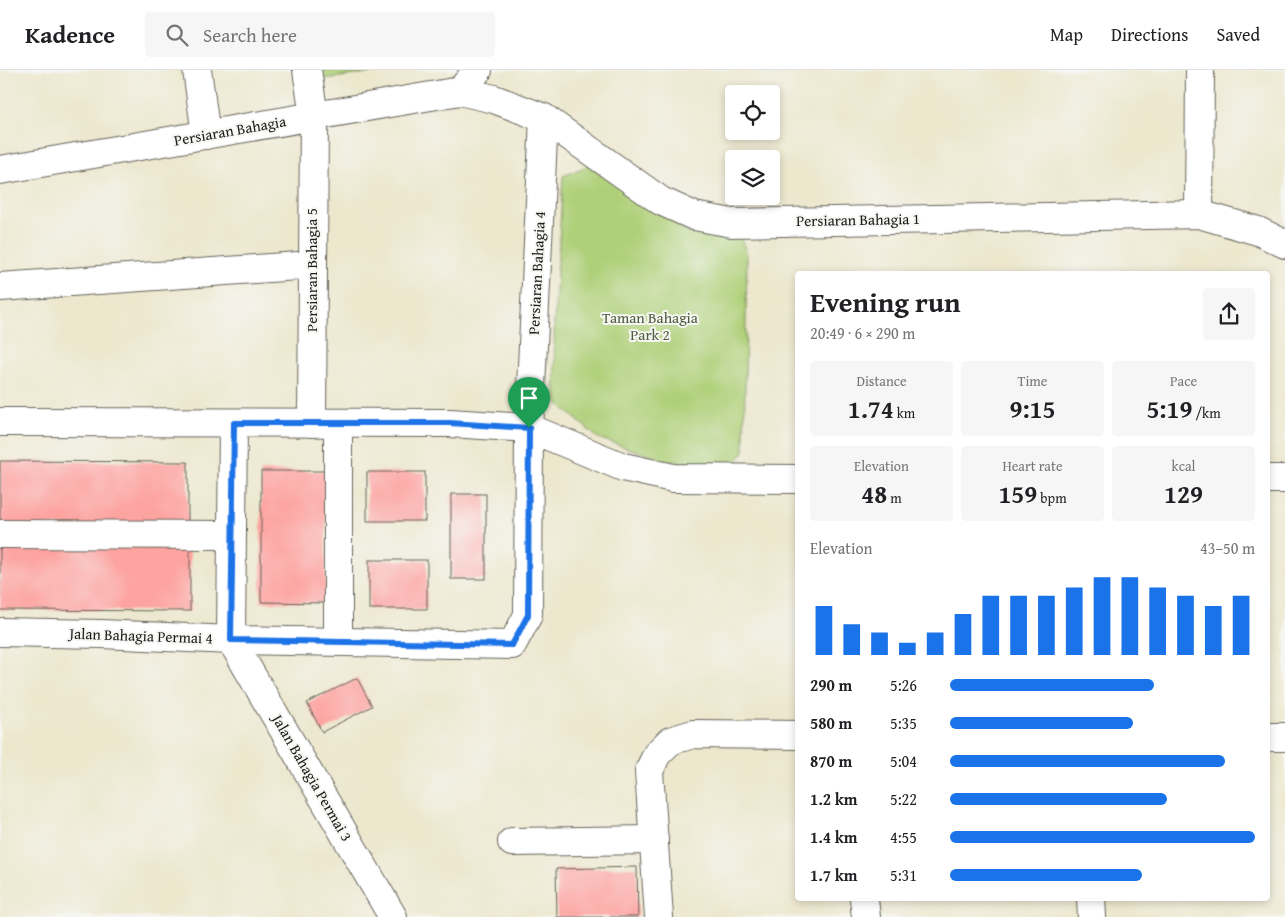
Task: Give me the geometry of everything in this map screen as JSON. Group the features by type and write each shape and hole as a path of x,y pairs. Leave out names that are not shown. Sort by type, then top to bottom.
{"street":[{"path":"197,70 206,135"},
{"name":"Persiaran Bahagia 5","path":"308,70 314,116 312,423"},
{"path":"460,92 478,70"},
{"path":"1200,70 1200,214"},
{"name":"Persiaran Bahagia","path":"0,170 460,92"},
{"name":"Persiaran Bahagia 1","path":"460,92 494,99 544,118 661,201 694,216 732,223 1200,214 1258,231 1285,244"},
{"name":"Persiaran Bahagia 4","path":"529,428 544,118"},
{"path":"0,287 312,265"},
{"path":"0,422 450,423 529,428 623,467 673,478 795,478"},
{"path":"231,640 234,423"},
{"path":"338,423 338,641"},
{"name":"Jalan Bahagia Permai 4","path":"0,632 102,634 231,640 512,645 528,615 529,428"},
{"path":"1270,479 1285,479"},
{"path":"0,534 232,535"},
{"name":"Jalan Bahagia Permai 3","path":"231,640 393,917"},
{"path":"659,917 649,771 657,754 670,741 693,734 795,735"},
{"path":"1270,738 1285,738"},
{"path":"512,842 654,840"},
{"path":"864,901 866,917"},
{"path":"1091,901 1092,917"}],"green space":[{"path":"315,70 395,70 316,80"},
{"name":"Taman Bahagia Park 2","path":"589,165 688,232 740,236 747,254 744,451 734,465 667,461 598,438 555,401 554,324 563,176"}],"building":[{"path":"0,461 188,462 188,526 0,526"},
{"path":"261,471 326,471 326,603 261,602"},
{"path":"367,472 425,472 425,521 367,521"},
{"path":"451,494 486,494 486,579 451,579"},
{"path":"0,546 190,546 190,611 0,610"},
{"path":"369,560 427,560 427,609 369,609"},
{"path":"357,678 372,706 322,732 307,703"},
{"path":"637,867 638,917 557,917 556,869"}],"route":[{"path":"234,423 450,423 529,428 528,615 512,645 231,640 234,423"}]}
